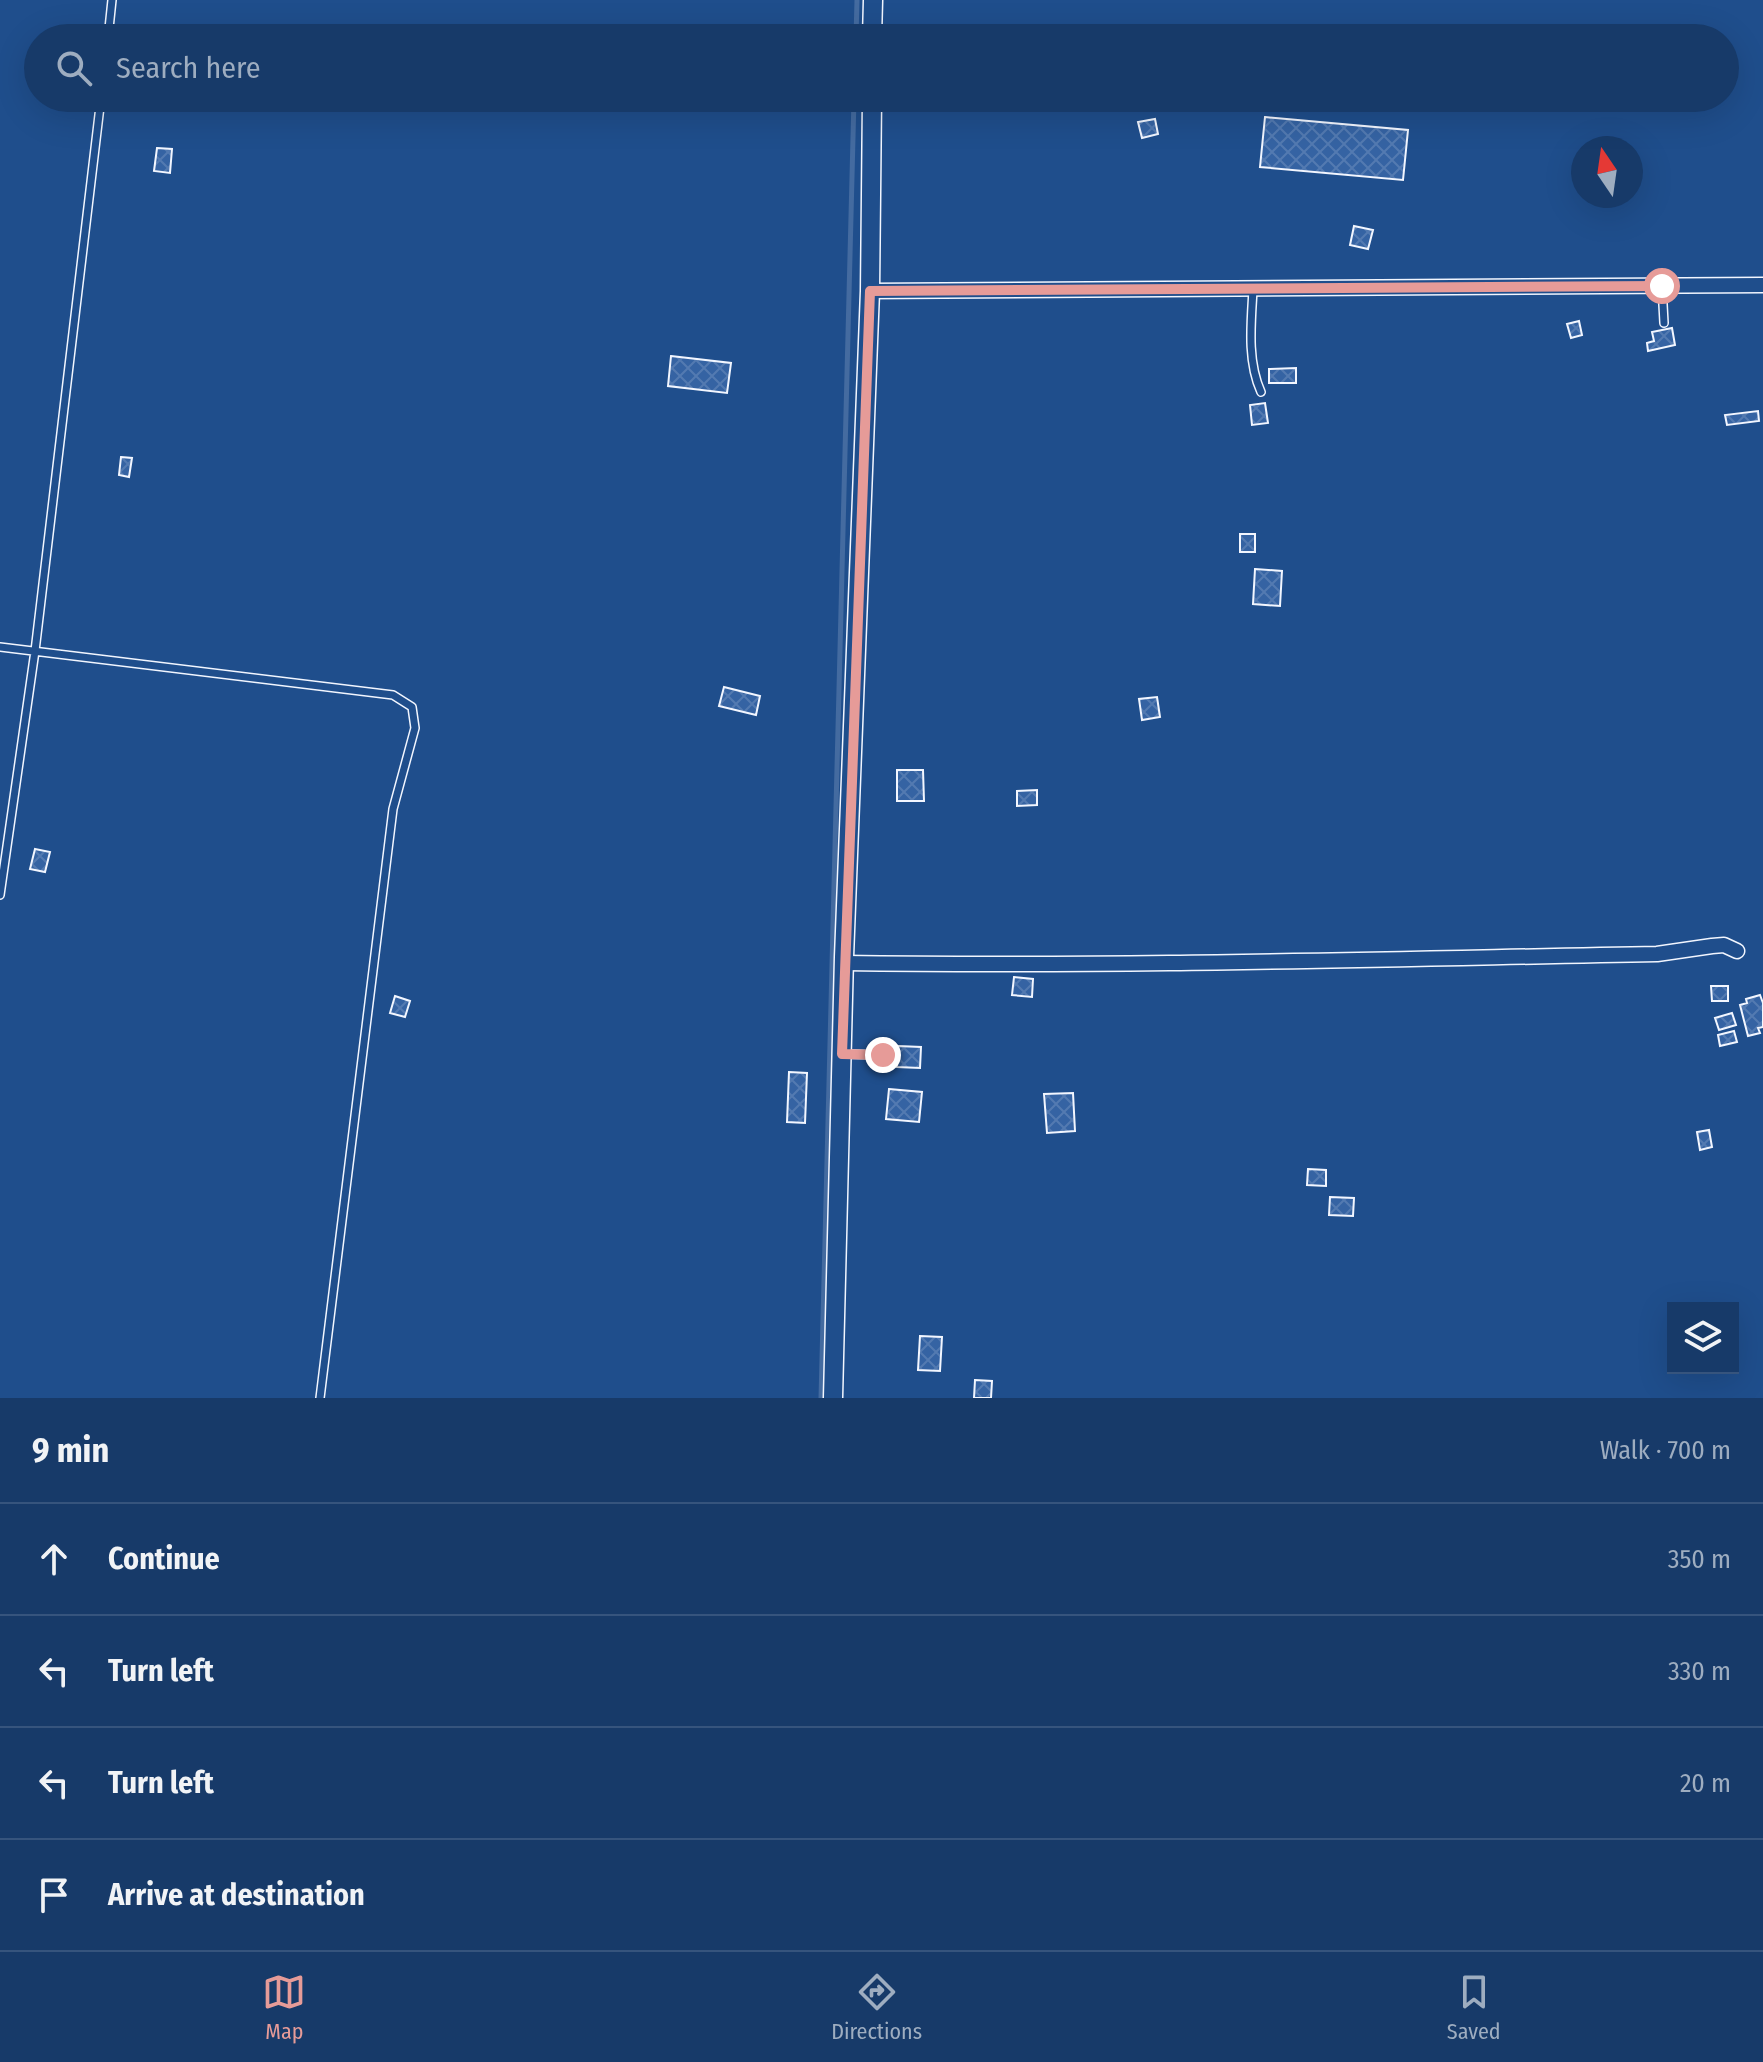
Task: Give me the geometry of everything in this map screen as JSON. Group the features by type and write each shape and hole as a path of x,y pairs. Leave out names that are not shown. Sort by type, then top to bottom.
{"street":[{"path":"872,24 873,0"},
{"path":"833,1398 844,963 870,291 872,112"},
{"path":"870,291 1763,285"},
{"path":"844,963 1021,965 1657,954 1724,945 1737,951"}],"lane":[{"path":"109,24 112,0"},
{"path":"0,895 35,651 99,112"},
{"path":"1662,286 1664,323"},
{"path":"1253,290 1250,336 1255,378 1261,392"},
{"path":"0,647 393,695 412,707 415,728 393,809 320,1398"},
{"path":"842,1054 883,1055"}],"building":[{"path":"1265,117 1408,130 1403,180 1260,167"},
{"path":"1155,119 1158,134 1142,138 1138,122"},
{"path":"157,148 172,149 170,173 154,171"},
{"path":"1354,226 1373,230 1368,249 1350,245"},
{"path":"1579,321 1582,335 1571,338 1567,324"},
{"path":"1672,328 1675,345 1648,351 1647,343 1654,341 1652,332"},
{"path":"671,356 731,363 727,393 668,386"},
{"path":"1296,368 1296,383 1269,383 1269,369"},
{"path":"1265,403 1268,423 1252,425 1250,405"},
{"path":"1758,411 1759,421 1727,425 1725,415"},
{"path":"121,457 132,458 129,477 119,475"},
{"path":"1240,534 1255,534 1255,552 1240,552"},
{"path":"1255,569 1282,571 1280,606 1253,604"},
{"path":"724,687 760,696 756,715 719,706"},
{"path":"1157,697 1160,717 1142,720 1139,699"},
{"path":"897,770 923,770 924,801 897,801"},
{"path":"1037,790 1037,805 1017,806 1017,791"},
{"path":"35,849 50,852 45,872 30,869"},
{"path":"1014,977 1033,979 1032,997 1012,995"},
{"path":"1711,986 1728,986 1728,1001 1712,1001"},
{"path":"1760,995 1763,1027 1758,1028 1760,1033 1748,1036 1740,1005 1747,1003 1746,999"},
{"path":"395,996 410,1001 405,1017 390,1013"},
{"path":"1732,1013 1736,1025 1719,1030 1715,1018"},
{"path":"1734,1031 1737,1042 1720,1046 1718,1035"},
{"path":"898,1046 921,1047 920,1068 897,1067"},
{"path":"789,1072 807,1073 805,1123 787,1122"},
{"path":"889,1089 922,1092 919,1122 886,1119"},
{"path":"1073,1093 1075,1131 1047,1133 1044,1094"},
{"path":"1709,1130 1712,1147 1700,1150 1697,1132"},
{"path":"1308,1169 1326,1170 1326,1186 1307,1185"},
{"path":"1330,1197 1354,1198 1353,1216 1329,1215"},
{"path":"920,1336 942,1337 940,1371 918,1370"},
{"path":"975,1380 992,1381 991,1398 974,1398"}],"waterway":[{"path":"856,24 857,0"},
{"path":"821,1398 854,112"}],"route":[{"path":"883,1055 842,1054 870,291 1662,286"}]}
